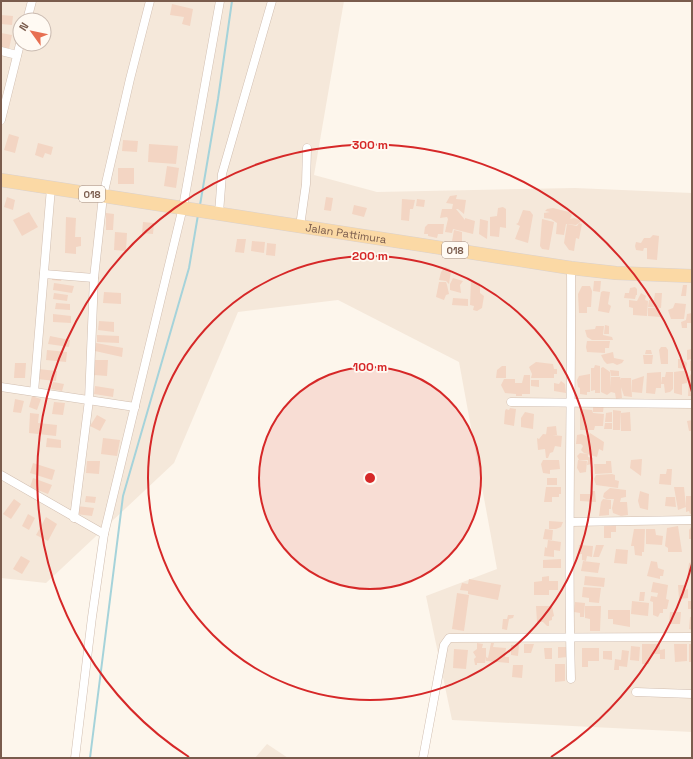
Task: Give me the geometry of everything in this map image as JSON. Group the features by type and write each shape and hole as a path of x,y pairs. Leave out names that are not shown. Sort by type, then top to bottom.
{"main road":[{"name":"Jalan Pattimura","path":"1,180 571,268 616,274 692,276"}],"street":[{"path":"29,12 32,1"},
{"path":"74,518 89,400 94,278 103,196 150,1"},
{"path":"75,758 92,617 104,534 183,207 220,1"},
{"path":"219,213 222,174 272,1"},
{"path":"1,51 17,55"},
{"path":"1,120 18,52"},
{"path":"300,226 306,184 307,148"},
{"path":"34,392 52,188"},
{"path":"571,268 571,679"},
{"path":"44,274 94,278"},
{"path":"1,387 135,407"},
{"path":"512,402 572,404 692,404"},
{"path":"1,475 104,534"},
{"path":"570,522 692,520"},
{"path":"423,758 444,645 447,640 454,637 570,639 692,637"},
{"path":"636,692 692,694"}],"shaded area":[{"path":"1,1 344,1 314,175 377,192 575,188 692,193 692,732 452,720 426,596 497,569 459,362 338,300 238,312 174,463 46,583 1,578"},
{"path":"267,744 288,758 255,758"}],"building":[{"path":"172,4 193,9 190,26 182,24 184,17 170,15"},
{"path":"1,15 12,16 12,25 1,24"},
{"path":"1,33 12,35 9,49 1,48"},
{"path":"9,134 19,137 15,153 4,150"},
{"path":"123,140 138,141 137,152 122,151"},
{"path":"38,143 53,147 51,155 45,153 43,158 35,155"},
{"path":"149,144 178,146 176,164 148,162"},
{"path":"167,166 179,168 176,188 164,186"},
{"path":"118,168 134,168 134,184 118,184"},
{"path":"457,195 456,199 466,200 464,214 458,209 452,209 453,204 446,203 450,196"},
{"path":"7,197 15,200 13,210 4,207"},
{"path":"326,197 333,198 331,211 324,210"},
{"path":"402,199 415,200 413,209 410,209 409,221 401,220"},
{"path":"417,199 425,200 424,207 416,206"},
{"path":"354,205 367,208 364,217 352,214"},
{"path":"503,207 506,209 506,228 500,227 499,237 490,236 490,217 497,216 498,208"},
{"path":"553,208 569,212 572,215 570,219 574,218 582,221 576,225 566,224 564,235 556,234 557,223 551,219 544,218 544,213 550,212 545,211"},
{"path":"442,209 456,209 465,220 465,218 475,221 473,234 453,229 452,233 445,232 448,219 447,217 440,218"},
{"path":"523,210 530,211 533,215 528,243 515,239 520,226 516,224 518,223"},
{"path":"29,212 38,227 22,236 13,220"},
{"path":"106,213 114,214 113,230 106,230"},
{"path":"66,217 76,218 75,237 81,237 81,246 76,247 76,254 65,253"},
{"path":"480,219 488,221 487,239 479,234"},
{"path":"542,219 554,222 549,250 542,249 540,246"},
{"path":"143,222 154,223 153,234 142,233"},
{"path":"579,223 582,224 579,239 576,238 574,251 569,250 564,243 567,224 577,226"},
{"path":"428,224 444,224 443,234 438,234 437,238 424,234 425,227"},
{"path":"454,230 462,232 462,243 452,241"},
{"path":"115,232 127,233 126,251 114,250"},
{"path":"653,235 659,236 657,260 647,259 647,248 644,248 643,251 636,250 635,246 636,242 641,243 644,238 650,238"},
{"path":"237,239 246,239 244,253 235,252"},
{"path":"252,241 265,242 264,253 251,251"},
{"path":"267,243 276,244 275,256 266,255"},
{"path":"445,267 451,271 449,284 446,281 439,280 441,272"},
{"path":"52,276 62,278 61,281 52,280"},
{"path":"453,278 463,281 460,285 461,293 450,290 450,284"},
{"path":"594,281 601,281 600,292 593,291"},
{"path":"439,282 446,282 447,285 449,294 446,295 444,300 436,297"},
{"path":"471,282 480,283 480,293 484,296 482,308 477,311 473,310 474,306 470,305"},
{"path":"54,283 74,286 72,293 53,290"},
{"path":"683,285 687,285 686,296 681,296"},
{"path":"582,286 590,286 592,291 591,307 587,307 587,313 579,313 578,294"},
{"path":"635,287 637,289 637,295 635,299 624,298 625,293 629,293 630,288"},
{"path":"104,292 121,293 121,304 103,303"},
{"path":"601,292 610,292 608,304 611,306 609,313 598,311"},
{"path":"54,293 68,295 67,301 53,299"},
{"path":"641,293 646,296 645,300 648,301 647,316 633,315 633,308 629,307 629,300 637,301"},
{"path":"655,293 662,293 661,308 648,307 649,300 654,300"},
{"path":"453,298 468,299 468,306 452,305"},
{"path":"56,303 70,304 70,310 55,309"},
{"path":"675,303 686,304 684,319 671,319 668,310 673,308"},
{"path":"648,308 659,308 661,317 648,316"},
{"path":"692,313 692,323 687,323 687,328 682,328 681,322 686,320 687,314"},
{"path":"53,314 71,316 71,323 53,322"},
{"path":"99,321 114,322 114,332 98,330"},
{"path":"605,325 609,326 609,334 604,334"},
{"path":"596,326 604,326 603,335 612,337 613,340 592,340 587,337 585,330 595,329"},
{"path":"97,335 119,336 119,343 97,342"},
{"path":"50,336 70,340 69,347 48,344"},
{"path":"587,341 610,341 609,348 605,348 605,353 587,352"},
{"path":"96,343 123,348 122,357 95,351"},
{"path":"661,347 666,347 668,350 668,364 661,364 659,350"},
{"path":"692,349 692,359 687,360 687,350"},
{"path":"47,350 67,352 66,362 46,360"},
{"path":"646,350 651,350 652,354 645,354"},
{"path":"613,352 614,358 624,360 622,363 617,365 613,363 607,364 604,361 601,355"},
{"path":"643,355 653,355 652,364 644,364"},
{"path":"678,359 682,359 687,363 686,369 678,368"},
{"path":"95,360 108,360 107,376 94,375"},
{"path":"692,360 692,371 690,371 690,361"},
{"path":"536,362 553,364 554,369 557,369 557,374 554,374 554,378 531,378 532,374 529,367"},
{"path":"15,363 26,363 25,378 14,378"},
{"path":"595,365 600,366 600,393 595,393 595,390 591,391 591,368 594,368"},
{"path":"502,366 506,366 506,378 496,378 497,370"},
{"path":"603,367 610,372 611,387 611,377 620,377 621,380 621,378 631,378 632,397 624,396 621,387 622,398 616,399 615,393 611,392 607,395 601,392 601,368"},
{"path":"38,369 57,371 56,381 37,379"},
{"path":"610,370 619,371 619,376 611,376"},
{"path":"685,371 688,378 687,383 682,384 682,395 674,393 674,372"},
{"path":"661,372 661,388 656,388 655,394 646,393 647,373"},
{"path":"666,372 673,372 673,389 670,392 665,393 664,384 661,384 662,377 665,377"},
{"path":"692,372 692,396 688,396 689,377"},
{"path":"590,374 590,392 587,392 587,395 580,394 580,388 578,387 577,380 579,376"},
{"path":"524,375 530,375 530,394 516,396 516,394 505,393 501,385 504,379 515,379 515,383 522,383"},
{"path":"644,376 642,393 632,392 632,380"},
{"path":"531,380 539,380 539,387 531,386"},
{"path":"561,381 565,384 566,393 554,391 554,383 559,384"},
{"path":"53,382 64,384 62,391 51,389"},
{"path":"95,386 114,389 113,397 94,394"},
{"path":"32,396 41,399 37,410 29,407"},
{"path":"15,399 24,401 21,413 13,412"},
{"path":"54,402 65,403 63,415 52,414"},
{"path":"593,404 604,404 603,412 593,412"},
{"path":"510,408 516,409 514,426 504,424 505,411 506,409 509,410"},
{"path":"580,409 592,410 593,413 604,414 603,426 595,426 594,430 580,430"},
{"path":"613,410 621,411 620,430 613,430"},
{"path":"525,412 534,414 533,429 521,427 521,418"},
{"path":"612,412 612,422 605,422 606,413"},
{"path":"630,412 631,431 621,431 621,413"},
{"path":"30,413 39,414 38,423 57,425 56,436 29,433"},
{"path":"97,415 106,420 100,431 90,426"},
{"path":"692,420 692,431 689,431 687,421"},
{"path":"605,423 612,423 612,429 604,429"},
{"path":"556,426 557,435 546,435 547,427"},
{"path":"590,433 604,442 603,451 599,449 597,457 584,453 581,450 583,446 581,444 576,444 577,435 582,434 588,437"},
{"path":"543,434 562,436 561,447 555,446 553,452 550,453 548,458 546,458 545,449 538,450 537,438 539,439"},
{"path":"47,438 61,440 61,448 46,447"},
{"path":"103,438 120,440 117,456 101,454"},
{"path":"580,453 588,454 588,457 593,458 592,464 587,465 588,460 579,460 577,456"},
{"path":"642,459 641,476 630,468 631,460"},
{"path":"543,460 559,460 560,469 550,470 550,474 543,473 541,464"},
{"path":"578,460 587,461 586,472 580,473 577,468"},
{"path":"87,461 100,461 99,474 86,473"},
{"path":"606,461 611,461 612,473 595,474 594,464 606,464"},
{"path":"33,463 55,470 52,480 30,473"},
{"path":"667,469 672,469 671,485 659,484 660,474 666,474"},
{"path":"596,475 615,475 615,480 619,481 618,488 596,485 594,479"},
{"path":"33,478 52,485 48,494 30,487"},
{"path":"547,478 557,478 557,485 547,485"},
{"path":"546,487 561,487 561,494 559,494 559,497 552,497 552,502 544,502"},
{"path":"674,487 684,487 686,507 678,510"},
{"path":"610,488 626,490 626,497 621,498 620,502 627,502 628,515 621,516 613,513 612,508 614,499 606,499 603,497 604,493"},
{"path":"591,491 595,491 596,502 580,501 580,494 590,494"},
{"path":"640,491 649,494 648,510 640,508 638,501"},
{"path":"86,496 96,497 95,503 85,502"},
{"path":"686,496 692,496 692,513 690,514 689,511 686,512"},
{"path":"666,497 675,497 676,507 665,506"},
{"path":"14,499 21,504 11,519 3,514"},
{"path":"603,499 611,500 611,509 609,509 609,515 599,516 601,502"},
{"path":"77,506 94,508 92,516 76,514"},
{"path":"28,514 35,518 29,530 22,526"},
{"path":"46,517 57,524 48,541 36,535"},
{"path":"549,521 563,522 561,527 549,529"},
{"path":"604,523 616,524 616,532 611,532 611,538 604,538"},
{"path":"678,526 682,552 668,552 668,548 665,546 667,528"},
{"path":"692,526 692,539 689,539 689,530"},
{"path":"545,529 553,530 552,540 543,539"},
{"path":"634,529 645,529 644,552 642,552 642,556 635,555 634,546 631,546"},
{"path":"646,529 655,529 656,535 663,536 662,545 646,544"},
{"path":"548,540 561,542 560,551 554,550 554,557 544,556 545,547 547,548"},
{"path":"579,545 593,546 592,557 587,556 586,561 582,560 582,554 578,554"},
{"path":"596,545 604,545 599,557 593,557"},
{"path":"616,549 628,550 627,564 614,563"},
{"path":"21,556 30,561 22,574 13,569"},
{"path":"561,559 561,568 543,568 543,560"},
{"path":"583,561 600,563 598,573 581,571"},
{"path":"651,561 657,562 658,568 664,570 663,576 660,576 660,579 647,576"},
{"path":"692,562 692,577 688,571 689,563"},
{"path":"549,576 549,581 558,581 558,590 549,590 549,595 534,595 534,582 542,581 542,577"},
{"path":"585,576 605,578 604,587 584,585"},
{"path":"469,579 501,585 498,600 468,594 468,591 460,590 462,583 468,584"},
{"path":"653,582 668,585 666,599 669,600 667,609 663,609 663,613 660,613 658,617 653,615 653,602 650,601 651,596 657,597 658,593 651,592"},
{"path":"678,585 684,585 684,590 688,589 688,598 679,599"},
{"path":"583,587 601,588 599,603 589,602 589,598 582,597"},
{"path":"640,592 645,592 644,601 639,601"},
{"path":"457,593 469,595 464,631 452,629"},
{"path":"632,601 649,603 648,616 631,614"},
{"path":"688,601 692,601 692,609 688,609"},
{"path":"575,602 585,603 584,617 580,617 580,613 574,612"},
{"path":"536,606 552,606 554,616 552,617 552,620 549,621 549,626 543,622 537,622"},
{"path":"585,606 601,606 600,631 590,631 590,619 585,618"},
{"path":"608,610 630,610 630,627 613,624 613,619 608,619"},
{"path":"670,612 681,612 680,624 669,624"},
{"path":"508,615 514,615 513,618 509,619 507,630 502,629 503,619 507,619"},
{"path":"690,617 692,617 692,630 689,629"},
{"path":"477,643 483,644 482,648 486,648 486,657 485,663 477,663 477,665 475,665 474,659 476,657 473,652 477,649"},
{"path":"491,643 494,643 493,647 506,648 505,657 509,657 509,663 486,661 486,657 488,658"},
{"path":"524,644 534,644 531,653 524,653"},
{"path":"642,644 660,644 660,650 665,649 665,659 660,659 660,654 651,654 649,664 642,664"},
{"path":"674,644 687,644 687,661 675,662"},
{"path":"689,644 692,644 692,662 689,662"},
{"path":"511,645 519,645 518,656 511,655"},
{"path":"631,646 640,647 639,661 630,660"},
{"path":"558,647 566,647 567,657 558,658"},
{"path":"544,648 552,648 552,659 545,659"},
{"path":"582,648 599,648 599,661 588,661 588,667 582,667"},
{"path":"454,649 468,650 466,669 453,668"},
{"path":"622,650 629,651 627,667 619,666 619,670 614,670 615,659 621,660"},
{"path":"603,651 612,651 612,660 603,659"},
{"path":"555,664 565,664 565,681 555,682"},
{"path":"513,665 523,665 522,678 512,677"}],"waterway":[{"path":"200,205 218,99 232,1"},
{"path":"90,758 123,496 189,268 198,215"}]}
